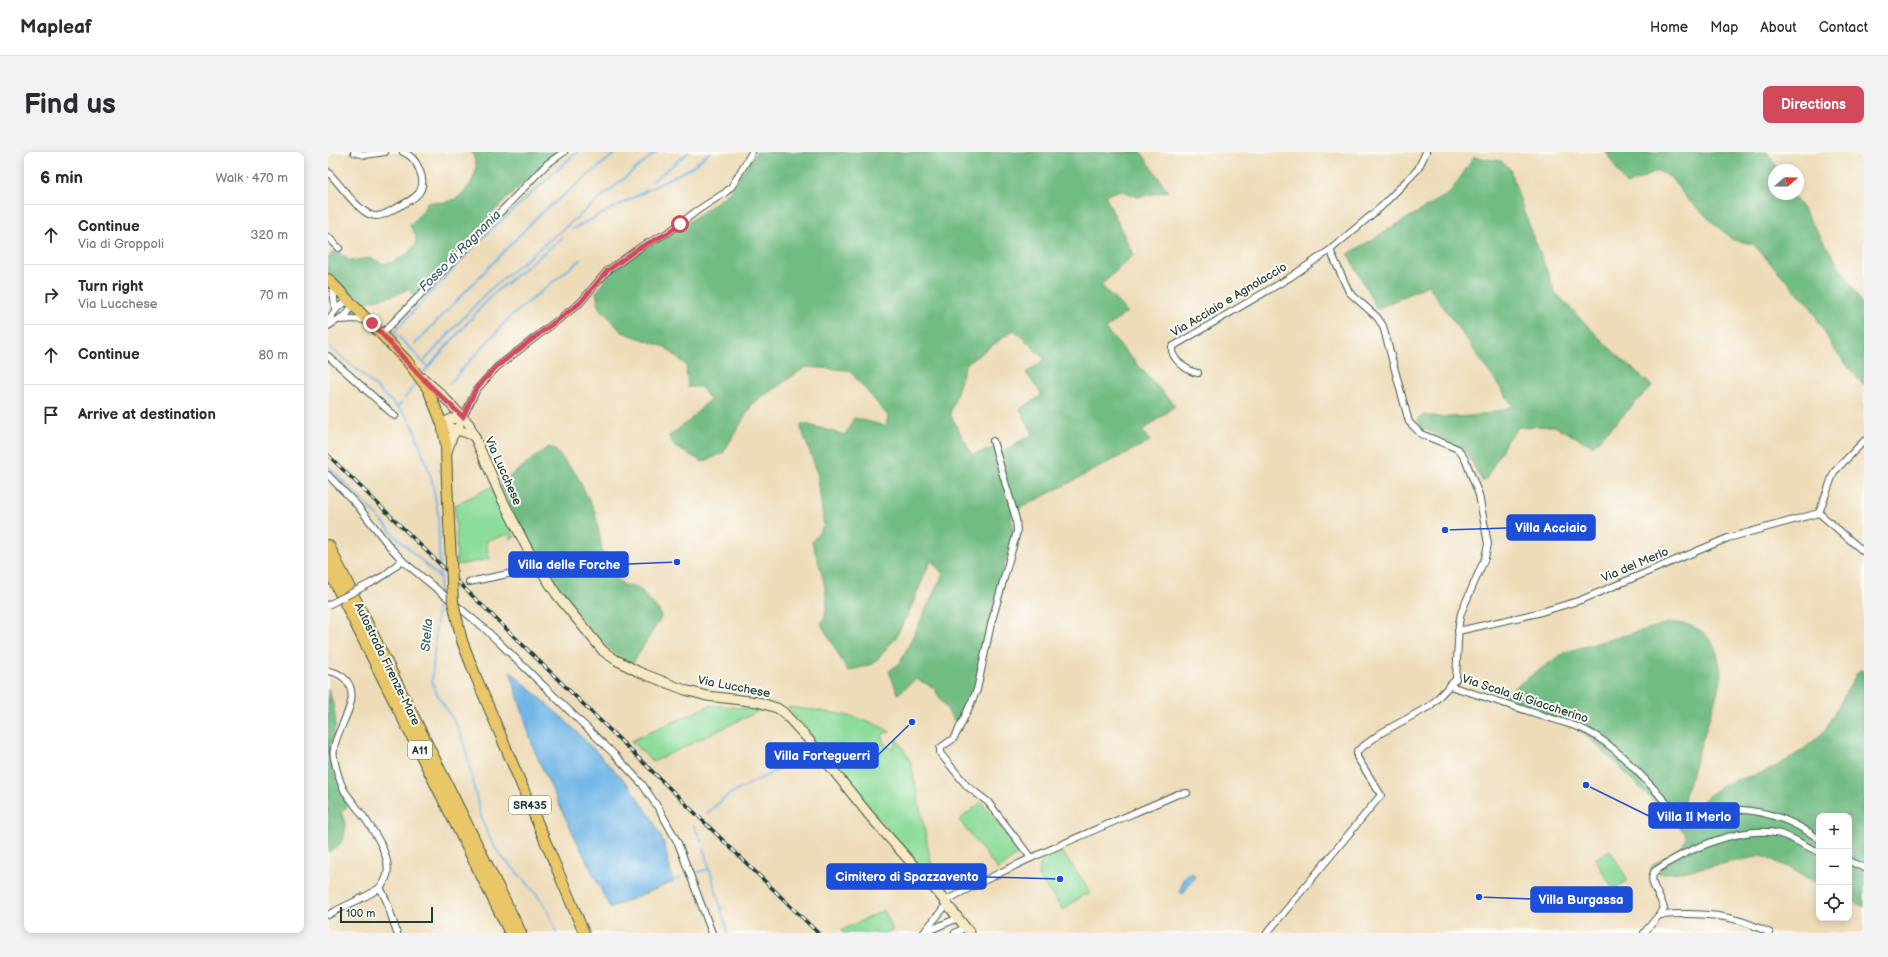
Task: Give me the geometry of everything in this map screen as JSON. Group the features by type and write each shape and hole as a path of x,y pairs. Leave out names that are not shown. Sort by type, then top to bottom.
{"highway":[{"name":"Autostrada Firenze-Mare","path":"328,546 520,933"},
{"name":"Autostrada Firenze-Mare","path":"328,567 511,933"}],"main road":[{"name":"SR435","path":"331,282 369,320 419,375 434,402 442,424 447,452 452,602 461,636 476,677 584,933"}],"street":[{"path":"354,152 365,154 386,152"},
{"path":"328,172 365,212 374,216 382,215 413,200 418,195 422,185 421,173 417,163 410,155 403,152"},
{"path":"382,334 547,164 564,152"},
{"path":"447,452 452,437 476,389 496,367 580,303 607,271 639,248 669,232 698,210 726,192 732,186 752,152"},
{"name":"Via Acciaio e Agnolaccio","path":"1198,373 1190,370 1176,358 1172,351 1172,347 1290,278 1330,250 1381,207 1418,170 1426,152"},
{"path":"328,237 339,248"},
{"path":"1267,933 1380,795 1357,757 1357,751 1368,741 1430,706 1450,686 1457,674 1458,631 1461,613 1485,558 1488,544 1477,487 1465,459 1458,449 1421,434 1409,422 1383,326 1377,317 1349,292 1330,250"},
{"path":"331,282 335,309"},
{"path":"328,321 335,309 342,304 352,303"},
{"path":"328,326 347,314 352,303"},
{"path":"337,321 350,319 369,320"},
{"path":"328,356 395,416"},
{"name":"Via Lucchese","path":"419,375 463,417 475,437 507,510 538,568 570,612 596,644 606,654 639,672 685,690 707,696 764,703 783,712 808,739 869,815 946,902 968,930"},
{"path":"442,424 451,419 463,417"},
{"name":"Via Lucchese","path":"442,424 456,430 467,432 475,437"},
{"path":"994,441 1016,519 1017,532 991,624 977,690 958,731 953,739 940,748 940,753 967,786 988,802 1032,858"},
{"path":"1864,441 1834,472 1819,513 1864,552"},
{"path":"328,475 357,505 402,560 484,628 616,756 642,784 660,809 678,843 712,933"},
{"name":"Via del Merlo","path":"1458,631 1538,613 1581,600 1728,538 1819,513"},
{"path":"328,605 385,575 402,560"},
{"path":"469,582 538,568"},
{"path":"328,671 342,675 350,687 350,702 334,744 333,756 343,788 366,818 386,859 388,870 380,887 328,915"},
{"name":"Via Scala di Giaccherino","path":"1450,686 1578,727 1591,733 1622,756 1668,804 1679,812 1690,814 1724,809 1769,813 1800,825 1816,837"},
{"path":"923,933 946,902 989,877 1178,794 1187,793"},
{"path":"1644,933 1660,915 1664,907 1652,879 1653,873 1680,855 1696,848 1742,834 1766,832 1780,834 1816,851"},
{"path":"1852,862 1864,868"},
{"path":"380,887 397,933"},
{"path":"1660,915 1676,914 1719,916 1740,921 1770,933"},
{"path":"923,933 958,918"},
{"path":"955,933 968,930"}],"green space":[{"path":"472,152 557,152 505,200 415,297 408,289 395,295 360,303 328,272 328,257 335,250 350,261 371,258 383,264 394,262 408,253 416,244 416,236 410,225 423,211 427,202 447,202 453,200 468,188 476,170 476,164"},
{"path":"756,152 1141,152 1168,191 1137,197 1121,190 1105,195 1133,255 1101,285 1127,312 1105,329 1175,406 1142,431 1150,441 1011,513 1013,531 991,615 976,681 957,725 933,687 916,679 898,694 889,671 900,663 943,574 931,560 909,612 895,639 873,664 848,671 821,624 825,615 826,595 822,573 812,542 824,526 817,471 801,428 802,423 845,435 854,418 886,426 888,416 849,370 806,367 753,403 723,453 703,462 675,447 669,436 689,421 710,399 701,387 688,387 686,365 665,347 622,332 599,307 596,293 609,273 644,249 667,237 728,194","holes":["1014,330 1045,359 1026,373 1042,395 1020,409 1033,434 1002,451 999,446 972,455 950,414 966,364"]},
{"path":"1606,152 1767,152 1774,164 1768,164 1768,200 1797,200 1847,278 1864,308 1864,386 1833,348 1811,307 1753,244 1733,240 1689,201 1670,177 1658,171 1626,185"},
{"path":"1474,157 1501,161 1510,169 1524,212 1555,292 1605,344 1652,386 1593,446 1554,426 1519,427 1507,440 1483,482 1465,450 1421,427 1418,420 1423,415 1457,417 1480,415 1513,406 1428,285 1377,309 1348,254 1450,193"},
{"path":"548,447 553,448 576,474 595,512 602,550 618,580 627,587 634,586 639,588 660,612 661,618 632,664 612,651 573,610 538,557 523,531 500,484"},
{"path":"491,487 515,537 511,539 509,534 486,541 490,559 457,565 455,505"},
{"path":"1669,623 1693,626 1709,638 1718,657 1721,681 1685,795 1684,804 1688,808 1697,805 1721,786 1759,774 1789,759 1804,748 1825,730 1857,673 1860,670 1864,670 1864,907 1852,901 1852,813 1816,813 1816,882 1788,867 1762,856 1675,873 1655,873 1651,871 1650,869 1653,865 1683,845 1686,838 1684,832 1598,746 1570,723 1498,699 1565,652"},
{"path":"328,689 335,716 335,727 330,748 330,757 336,779 349,805 341,812 345,824 342,840 339,845 328,852"},
{"path":"711,705 761,710 653,762 631,741"},
{"path":"788,707 841,714 867,721 890,732 884,733 882,737 884,743 890,748 895,746 897,739 911,762 933,872 929,875 869,808"},
{"path":"981,802 1020,852 998,870 959,820"},
{"path":"1060,849 1091,892 1086,896 1084,894 1063,910 1038,876 1042,857"},
{"path":"1610,850 1628,880 1613,889 1595,859"},
{"path":"884,910 893,930 886,933 843,933 842,930"}],"water":[{"path":"510,671 566,721 628,784 651,817 664,843 673,882 610,908 560,807 534,750"},
{"path":"1189,873 1193,874 1195,877 1183,894 1180,892 1183,879"}],"waterway":[{"name":"Fosso di Ragnania","path":"428,367 394,332 480,240 577,152"},
{"path":"415,344 538,216 617,152"},
{"path":"425,360 487,292 656,152"},
{"path":"653,181 689,152"},
{"path":"573,229 692,167 710,152"},
{"path":"424,372 492,295 563,237"},
{"path":"449,384 510,317 580,260"},
{"name":"Stella","path":"328,346 352,365 406,415 413,426 431,477 438,513 440,579 432,680 440,699 455,722 464,743 483,823 490,838 501,856 526,882 545,906 550,914 556,933"},
{"path":"405,398 416,383"},
{"name":"Stella","path":"398,407 401,403"},
{"path":"328,466 375,513 395,536 440,578"},
{"path":"707,813 728,795 809,754"},
{"path":"694,826 702,842"},
{"path":"704,850 728,933"},
{"path":"698,872 709,869"},
{"path":"673,880 680,878"}],"railway":[{"path":"328,455 818,933"}],"place":[{"name":"Villa Acciaio","path":"1445,530"},
{"name":"Villa delle Forche","path":"677,562"},
{"name":"Villa Forteguerri","path":"912,722"},
{"name":"Villa Il Merlo","path":"1586,785"},
{"name":"Cimitero di Spazzavento","path":"1060,879"},
{"name":"Villa Burgassa","path":"1479,897"}],"route":[{"path":"372,323 419,375 463,417 476,389 496,367 580,303 607,271 645,244 668,233 680,224"}]}
